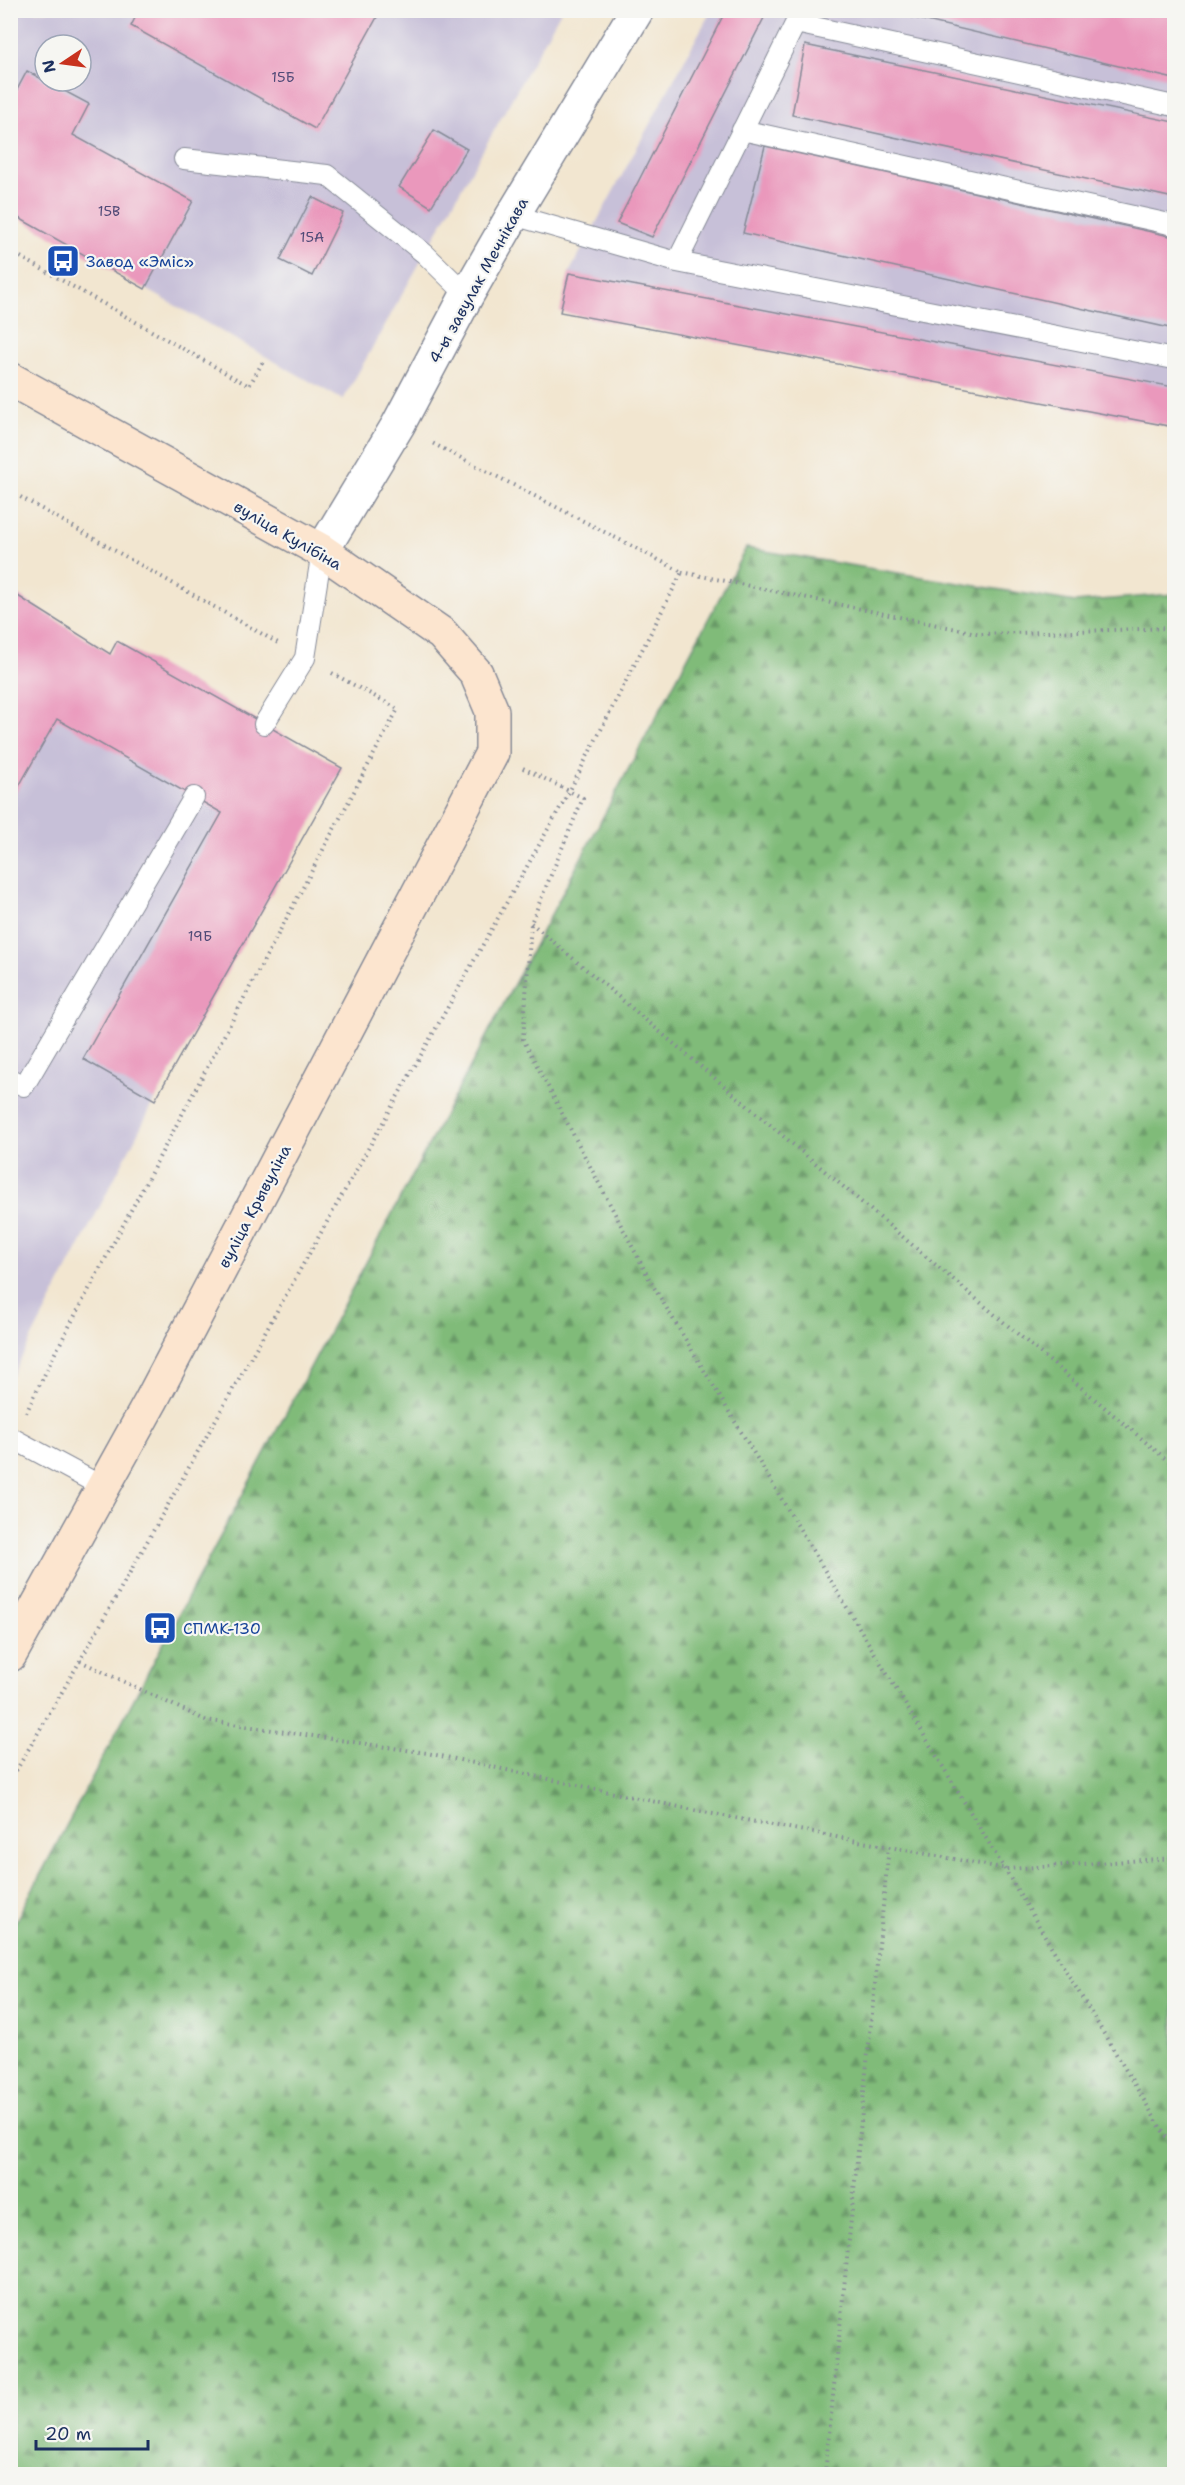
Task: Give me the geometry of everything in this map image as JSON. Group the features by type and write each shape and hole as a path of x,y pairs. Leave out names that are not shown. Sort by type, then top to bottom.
{"main road":[{"name":"вуліца Кулібіна","path":"10,379 322,551 442,634 476,673 492,711 492,753"},
{"name":"вуліца Крывуліна","path":"10,1655 151,1401 492,753"}],"street":[{"name":"4-ы завулак Мечнікава","path":"322,551 398,425 467,295 513,215 637,10"}],"lane":[{"path":"677,262 799,17 1174,106"},
{"path":"742,130 1174,225"},
{"path":"184,159 327,175 425,254 467,295"},
{"path":"513,215 677,262 1174,359"},
{"path":"264,724 305,658 322,551"},
{"path":"10,1079 24,1086 194,797"},
{"path":"12,1438 103,1487"}],"path":[{"path":"10,251 249,386 264,360"},
{"path":"398,425 682,572 981,634 1174,628"},
{"path":"10,491 398,710 55,1353 12,1438"},
{"path":"10,1781 80,1662 570,790 682,572"},
{"path":"492,753 583,798 531,923 523,1039 652,1284 1007,1869 1174,2150"},
{"path":"531,923 1174,1466"},
{"path":"80,1662 205,1720 427,1753 704,1812 1007,1869 1174,1858"},
{"path":"825,2475 889,1847"}],"shaded area":[{"path":"10,11 561,11 343,400 11,213"},
{"path":"711,11 1174,11 1174,427 560,312 569,273"},
{"path":"11,591 110,654 117,641 342,768 155,1100 11,1378"}],"green space":[{"path":"746,548 1075,602 1174,594 1174,2474 11,2474 11,1930"}],"building":[{"path":"139,10 381,10 315,129 131,26"},
{"path":"726,10 768,10 652,237 617,223"},
{"path":"1174,10 1174,79 884,11"},
{"path":"805,45 1174,122 1174,198 792,115"},
{"path":"27,71 33,74 33,93 68,93 89,104 73,135 193,201 145,289 10,213 10,103"},
{"path":"434,130 467,149 431,207 399,187"},
{"path":"765,146 1174,237 1174,329 743,233"},
{"path":"312,197 343,213 312,276 280,260"},
{"path":"569,273 1174,387 1174,427 560,312"},
{"path":"10,591 110,654 117,641 342,768 155,1100 83,1059 222,813 57,719 10,802"}],"place":[{"name":"Завод «Эміс»","path":"63,261"},
{"name":"СПМК-130","path":"160,1628"}]}
